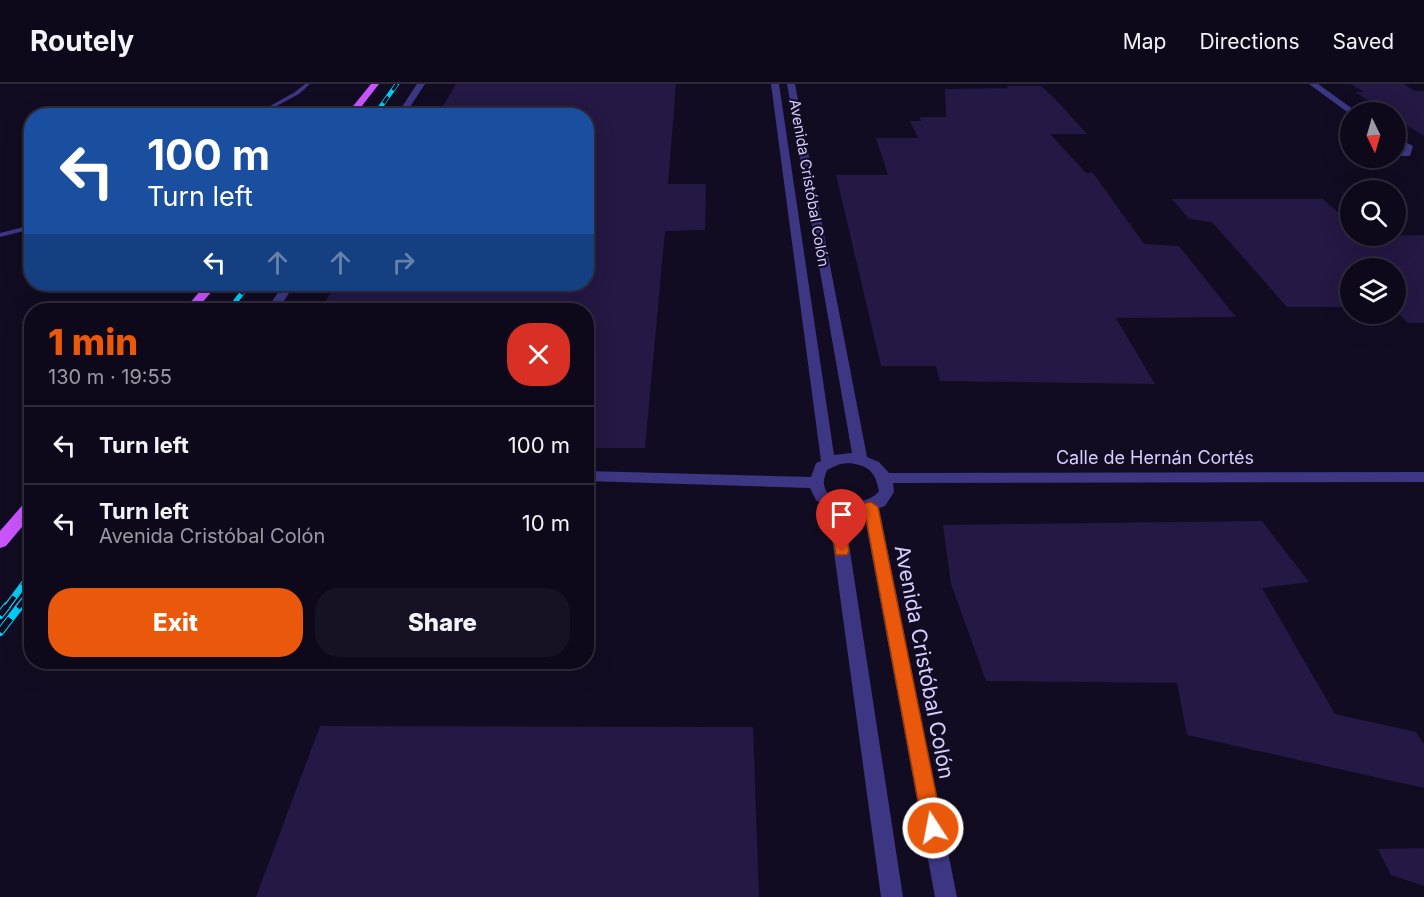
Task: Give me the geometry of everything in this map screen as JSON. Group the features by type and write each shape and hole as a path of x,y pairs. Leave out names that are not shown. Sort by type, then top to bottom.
{"main road":[{"path":"356,108 375,84"},
{"path":"196,303 206,291"},
{"path":"0,542 24,514"}],"street":[{"path":"405,108 421,84"},
{"name":"Avenida Cristóbal Colón","path":"775,84 828,462"},
{"name":"Avenida Cristóbal Colón","path":"791,84 861,460"},
{"path":"1313,84 1340,103"},
{"path":"838,459 861,460 879,470 885,478 887,487 885,495 871,507 859,509 835,505 819,491 815,483 820,467 838,459"},
{"path":"594,476 815,483"},
{"name":"Calle de Hernán Cortés","path":"885,478 1424,477"},
{"path":"835,505 892,897"},
{"name":"Avenida Cristóbal Colón","path":"871,507 946,897"}],"lane":[{"path":"269,108 297,93 308,84"},
{"path":"0,236 24,229"}],"building":[{"path":"456,84 676,84 668,184 706,184 705,230 665,231 645,448 594,448 594,303 324,303 332,291 594,291 594,108 442,108"},
{"path":"1351,84 1404,84 1415,91 1424,91 1424,136 1406,125 1406,102 1371,102 1355,92 1364,92"},
{"path":"1006,86 1041,86 1053,97 1087,134 1050,134 1086,173 1093,173 1144,244 1179,246 1236,317 1116,318 1155,384 940,381 936,366 881,366 836,175 888,175 876,138 918,138 910,121 921,121 920,117 946,117 945,89 1009,88"},
{"path":"1172,199 1323,199 1340,214 1340,246 1406,246 1406,235 1424,235 1424,323 1406,321 1406,258 1340,258 1340,307 1287,307 1212,222 1189,219"},
{"path":"1262,521 1309,582 1262,588 1335,714 1416,732 1424,744 1424,788 1187,735 1177,683 986,681 951,584 943,525"},
{"path":"320,726 753,727 759,897 256,897"},
{"path":"1424,848 1424,886 1391,875 1378,849"}],"railway":[{"path":"380,108 397,84"},
{"path":"234,303 244,291"},
{"path":"6,608 24,584"},
{"path":"18,608 24,600"},
{"path":"0,615 7,606"},
{"path":"0,632 20,606"}],"route":[{"path":"842,551 835,505 859,509 871,507 933,828"}]}
